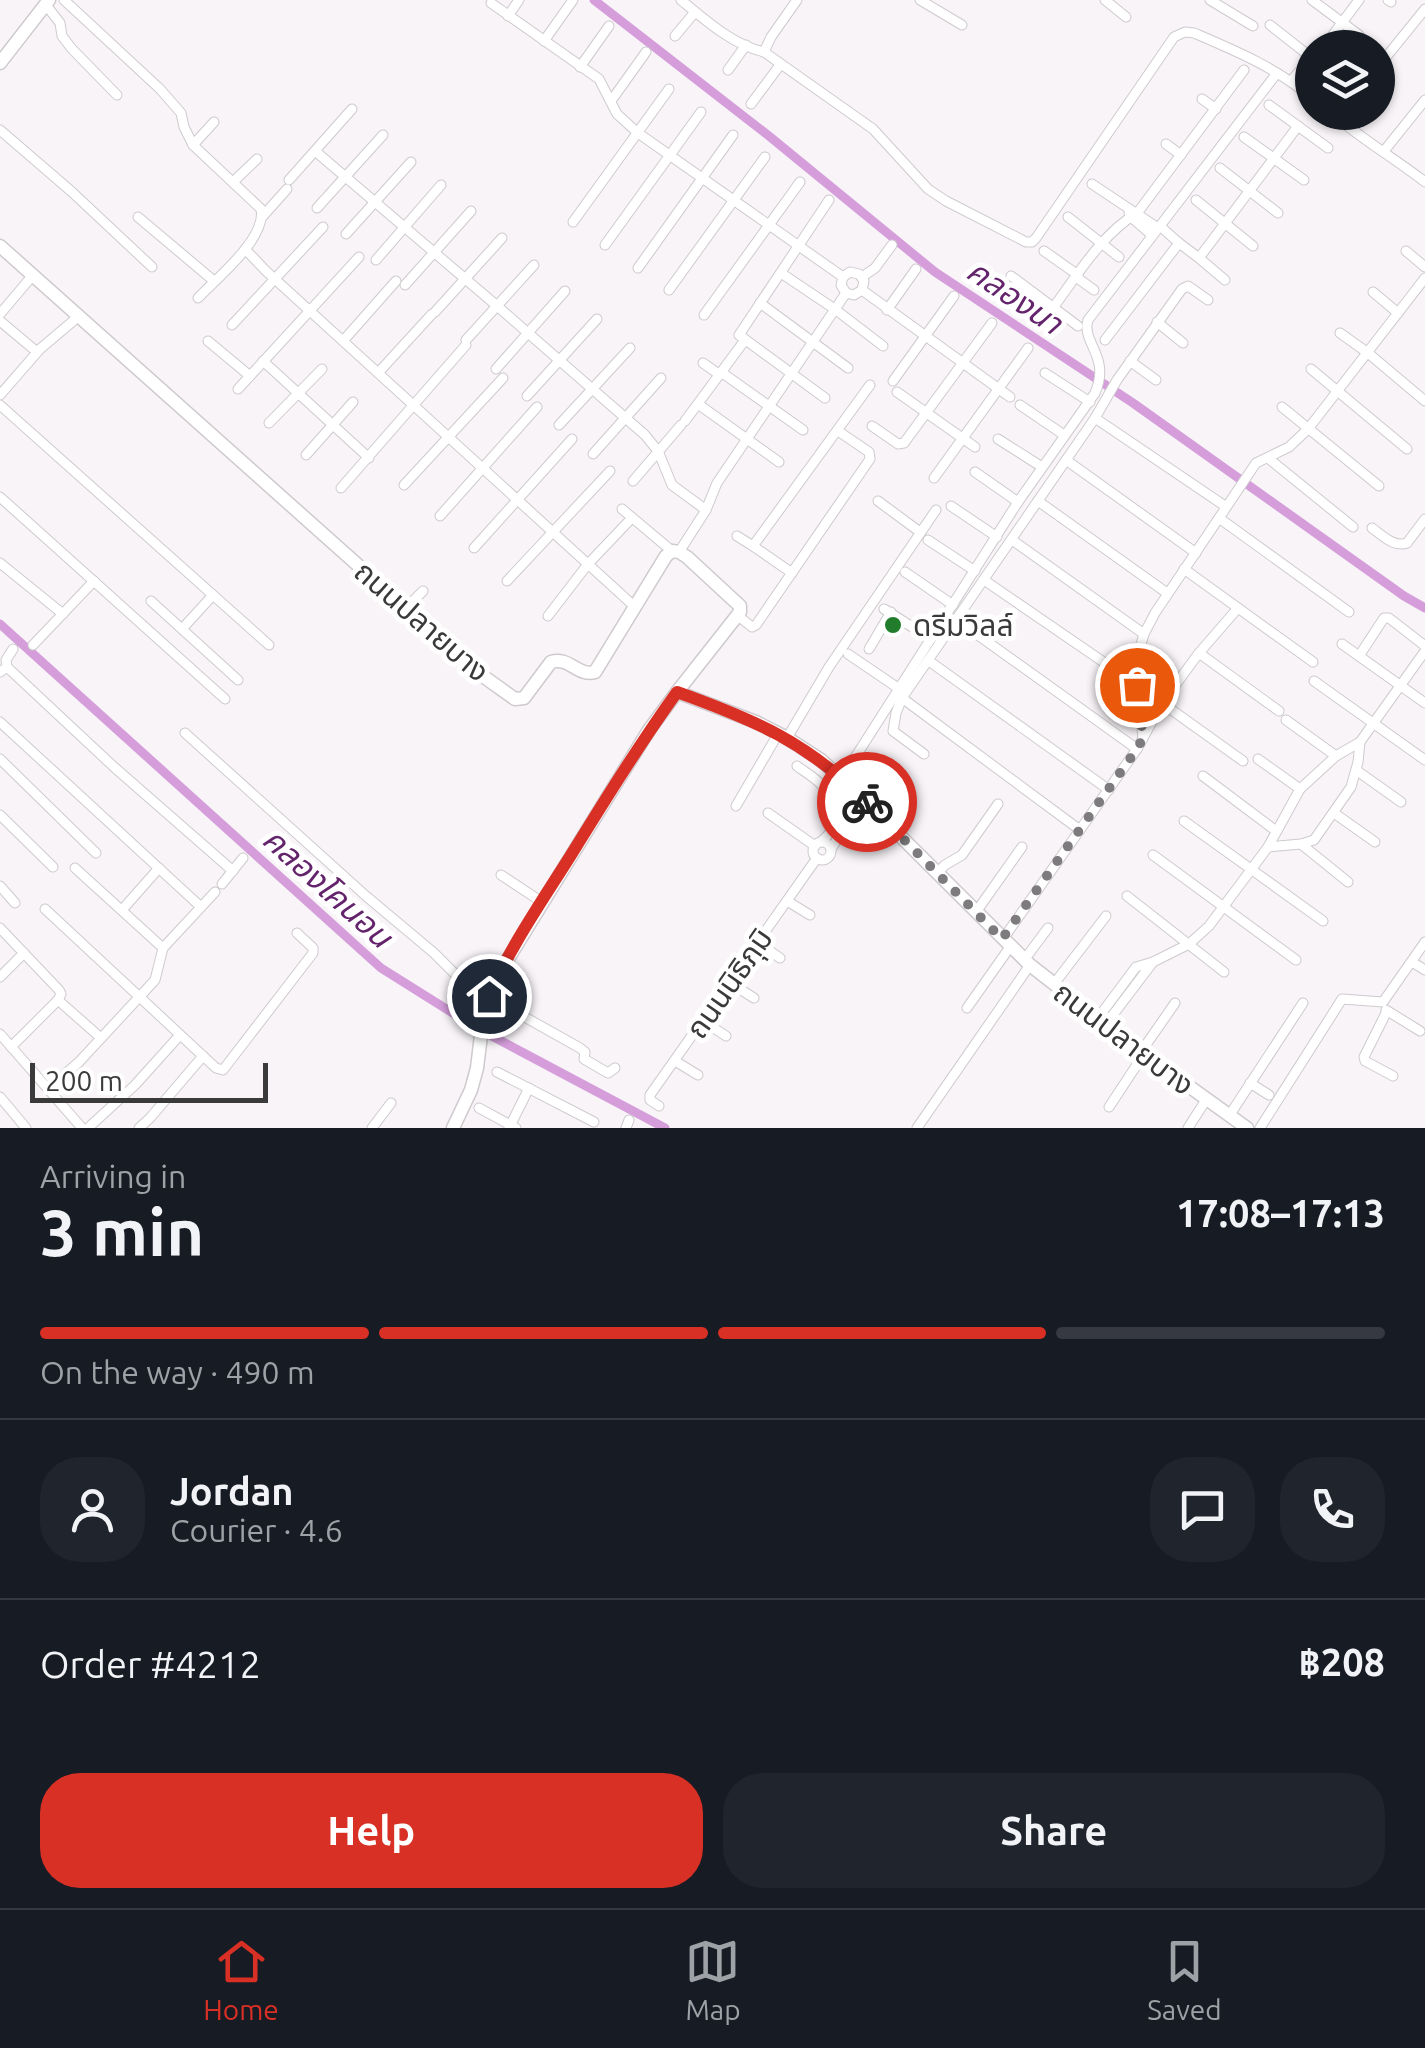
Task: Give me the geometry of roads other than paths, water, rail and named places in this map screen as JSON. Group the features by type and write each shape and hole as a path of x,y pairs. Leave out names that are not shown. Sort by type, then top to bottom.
{"street":[{"path":"64,0 160,89 180,113 193,145 261,209 263,216"},
{"path":"508,16 519,0"},
{"path":"544,41 573,0"},
{"path":"681,0 746,45 764,52 872,129 928,189 1026,242 1036,238 1174,37 1194,32 1258,61 1294,83"},
{"path":"764,52 797,0"},
{"path":"920,0 962,25"},
{"path":"1105,0 1126,16"},
{"path":"1210,0 1253,26"},
{"path":"1312,0 1353,30"},
{"path":"1336,30 1359,0"},
{"path":"3,53 47,2 60,23 62,36 117,95"},
{"path":"491,3 599,80 622,120 638,133 843,277"},
{"path":"1395,46 1425,9"},
{"path":"675,36 694,12"},
{"path":"1270,25 1295,46"},
{"path":"580,66 609,26"},
{"path":"728,70 746,45"},
{"path":"611,100 646,52"},
{"path":"750,104 780,65"},
{"path":"1054,308 1102,244 1217,112 1244,70"},
{"path":"842,778 900,693 1018,502 1090,402 1100,382 1100,370 1086,325 1277,73"},
{"path":"574,222 669,89"},
{"path":"1202,99 1217,112"},
{"path":"1384,151 1425,100"},
{"path":"1270,105 1295,124"},
{"path":"198,298 245,249 260,228 263,216 352,110"},
{"path":"605,245 701,112"},
{"path":"193,145 214,122"},
{"path":"0,130 152,267"},
{"path":"1199,258 1295,130"},
{"path":"1303,130 1328,148"},
{"path":"1352,130 1425,182"},
{"path":"317,208 383,134"},
{"path":"638,268 733,135"},
{"path":"1244,137 1304,180"},
{"path":"1166,144 1190,166"},
{"path":"315,151 626,419 658,451 672,486 706,510"},
{"path":"669,290 765,157"},
{"path":"233,182 256,159"},
{"path":"346,234 411,162"},
{"path":"1220,168 1278,213"},
{"path":"704,315 800,182"},
{"path":"1092,184 1225,280"},
{"path":"376,260 441,186"},
{"path":"825,398 740,337 740,333 830,200"},
{"path":"1196,200 1252,246"},
{"path":"343,341 434,254 471,212"},
{"path":"138,217 214,281"},
{"path":"1068,217 1119,257"},
{"path":"232,325 322,227"},
{"path":"378,373 502,238"},
{"path":"862,278 875,268 892,244"},
{"name":"ถนนปลายบาง","path":"0,246 79,316 122,364 480,674 520,700 551,662 562,660 583,672 595,672 666,556 676,552"},
{"path":"1105,340 1177,246"},
{"path":"245,249 634,606"},
{"path":"1044,251 1094,290"},
{"path":"1406,251 1425,266"},
{"path":"238,389 358,258"},
{"path":"342,488 534,265"},
{"path":"887,310 916,269"},
{"path":"843,277 855,272 864,282 862,290 846,293"},
{"path":"781,273 883,346"},
{"path":"32,275 0,318 37,352"},
{"path":"1010,276 1078,326"},
{"path":"843,277 841,285 846,293"},
{"path":"1143,738 1137,658 1144,634 1167,593 1256,464 1289,447 1308,429 1425,278"},
{"path":"924,754 893,731 900,693 929,661 1117,380 1185,286 1208,300"},
{"path":"862,290 1010,397"},
{"path":"404,486 565,291"},
{"path":"1374,292 1398,312"},
{"path":"676,552 706,510 717,483 745,438 846,293"},
{"path":"893,381 954,296"},
{"path":"760,303 848,368"},
{"path":"1132,304 1144,312"},
{"path":"0,394 37,352 79,316"},
{"path":"527,396 597,319"},
{"path":"1158,322 1183,342"},
{"path":"872,426 901,445 992,323"},
{"path":"1340,333 1425,401"},
{"path":"208,340 250,376"},
{"path":"632,480 683,423 745,340"},
{"path":"558,424 630,348"},
{"path":"934,478 1028,348"},
{"path":"263,361 368,458"},
{"path":"1130,361 1156,380"},
{"path":"703,363 803,430"},
{"path":"1311,369 1407,449"},
{"path":"270,423 322,370"},
{"path":"1044,372 1090,402"},
{"path":"592,454 661,378"},
{"path":"754,546 870,385"},
{"path":"898,392 975,447"},
{"path":"306,456 353,402"},
{"path":"698,404 779,462"},
{"path":"0,405 268,645"},
{"path":"1020,405 1064,435"},
{"path":"440,516 537,407"},
{"path":"1282,407 1379,486"},
{"path":"1095,418 1227,503"},
{"path":"737,615 754,628 870,460 869,452 838,431"},
{"path":"474,548 572,439"},
{"path":"998,439 1042,468"},
{"path":"1268,458 1353,527"},
{"path":"1066,460 1196,553"},
{"path":"507,581 610,472"},
{"path":"975,472 1018,502"},
{"path":"0,497 225,699"},
{"path":"1038,500 1167,593"},
{"path":"878,502 975,571"},
{"path":"952,506 997,537"},
{"path":"453,1128 471,1090 482,1019 498,975 649,730 741,608 622,509"},
{"path":"736,806 828,667 924,536 936,510"},
{"path":"1219,518 1349,612"},
{"path":"1372,528 1403,545 1425,520"},
{"path":"548,616 588,564 628,522"},
{"path":"737,536 792,573"},
{"path":"1012,540 1144,634"},
{"path":"0,564 62,614"},
{"path":"1184,570 1314,662"},
{"path":"905,572 953,604"},
{"path":"984,580 1137,685"},
{"path":"33,645 94,581"},
{"path":"406,608 423,591"},
{"path":"182,629 212,595"},
{"path":"151,601 238,680"},
{"path":"967,1008 1080,830 1137,749 1160,707 1198,653 1238,608"},
{"path":"868,649 888,610 930,639"},
{"path":"1102,1021 1136,967 1189,944 1209,926 1268,847 1300,789 1336,756 1360,742 1425,648 1384,618 1358,656"},
{"path":"957,620 1137,749"},
{"path":"1342,644 1425,703"},
{"path":"13,649 4,669 232,871"},
{"path":"1198,653 1279,711"},
{"path":"848,654 1080,830"},
{"path":"929,661 1109,790"},
{"path":"1314,682 1425,760"},
{"name":"ถนนปลายบาง","path":"677,692 756,722 821,760 1027,962 1229,1121 1247,1128"},
{"path":"1138,704 1160,707 1243,762"},
{"path":"1286,720 1336,756"},
{"path":"0,722 201,906"},
{"path":"185,733 478,994 489,996 582,1050 584,1058 608,1073 615,1068"},
{"path":"1268,847 1314,840 1351,787 1360,742"},
{"path":"0,759 96,852"},
{"path":"1258,759 1300,789"},
{"path":"797,766 820,783 831,808 843,821"},
{"path":"1356,770 1401,802"},
{"path":"1203,776 1276,831"},
{"path":"843,821 818,844 814,852 818,858 827,858 843,821 860,796"},
{"path":"937,873 962,855 998,804"},
{"path":"768,813 831,849"},
{"path":"0,814 53,867"},
{"path":"1334,814 1374,842"},
{"path":"1184,821 1323,920"},
{"path":"1301,844 1348,882"},
{"path":"976,912 1022,847"},
{"path":"1153,856 1296,960"},
{"path":"48,1088 79,1062 155,980 164,948 243,858"},
{"name":"ถนนนิธิภุมิ","path":"659,1106 650,1100 650,1095 818,858"},
{"path":"75,868 164,948"},
{"path":"122,910 159,868"},
{"path":"501,875 542,902"},
{"path":"0,886 16,903"},
{"path":"1128,896 1224,972"},
{"path":"787,901 810,915"},
{"path":"45,909 221,1070 228,1067 314,953 297,933"},
{"path":"1054,984 1106,916"},
{"path":"0,928 60,994 12,1047"},
{"path":"917,1128 1048,928"},
{"path":"1393,1076 1364,1057 1385,1007 1425,942"},
{"path":"758,943 780,958"},
{"path":"0,977 24,953"},
{"path":"1412,962 1425,970"},
{"path":"730,982 754,998"},
{"path":"1260,1128 1342,999 1385,1007 1420,1031"},
{"path":"58,1000 101,1038"},
{"path":"1109,1107 1175,1002"},
{"path":"1229,1121 1302,1003"},
{"path":"703,1020 726,1036"},
{"path":"0,1034 85,1128 135,1085 180,1035"},
{"path":"139,1128 202,1056"},
{"path":"675,1061 698,1075"},
{"path":"497,1072 594,1122"},
{"path":"1250,1083 1269,1094"},
{"path":"479,1108 512,1127 529,1088"},
{"path":"0,1097 26,1128"},
{"path":"1188,1128 1206,1100"},
{"path":"372,1128 391,1103"}],"waterway":[{"name":"คลองนา","path":"594,0 935,272 1133,403 1425,608"},
{"name":"คลองโคนอน","path":"0,624 381,968 475,1027 665,1128"}],"place":[{"name":"ดรีมวิลล์","path":"893,625"}]}
